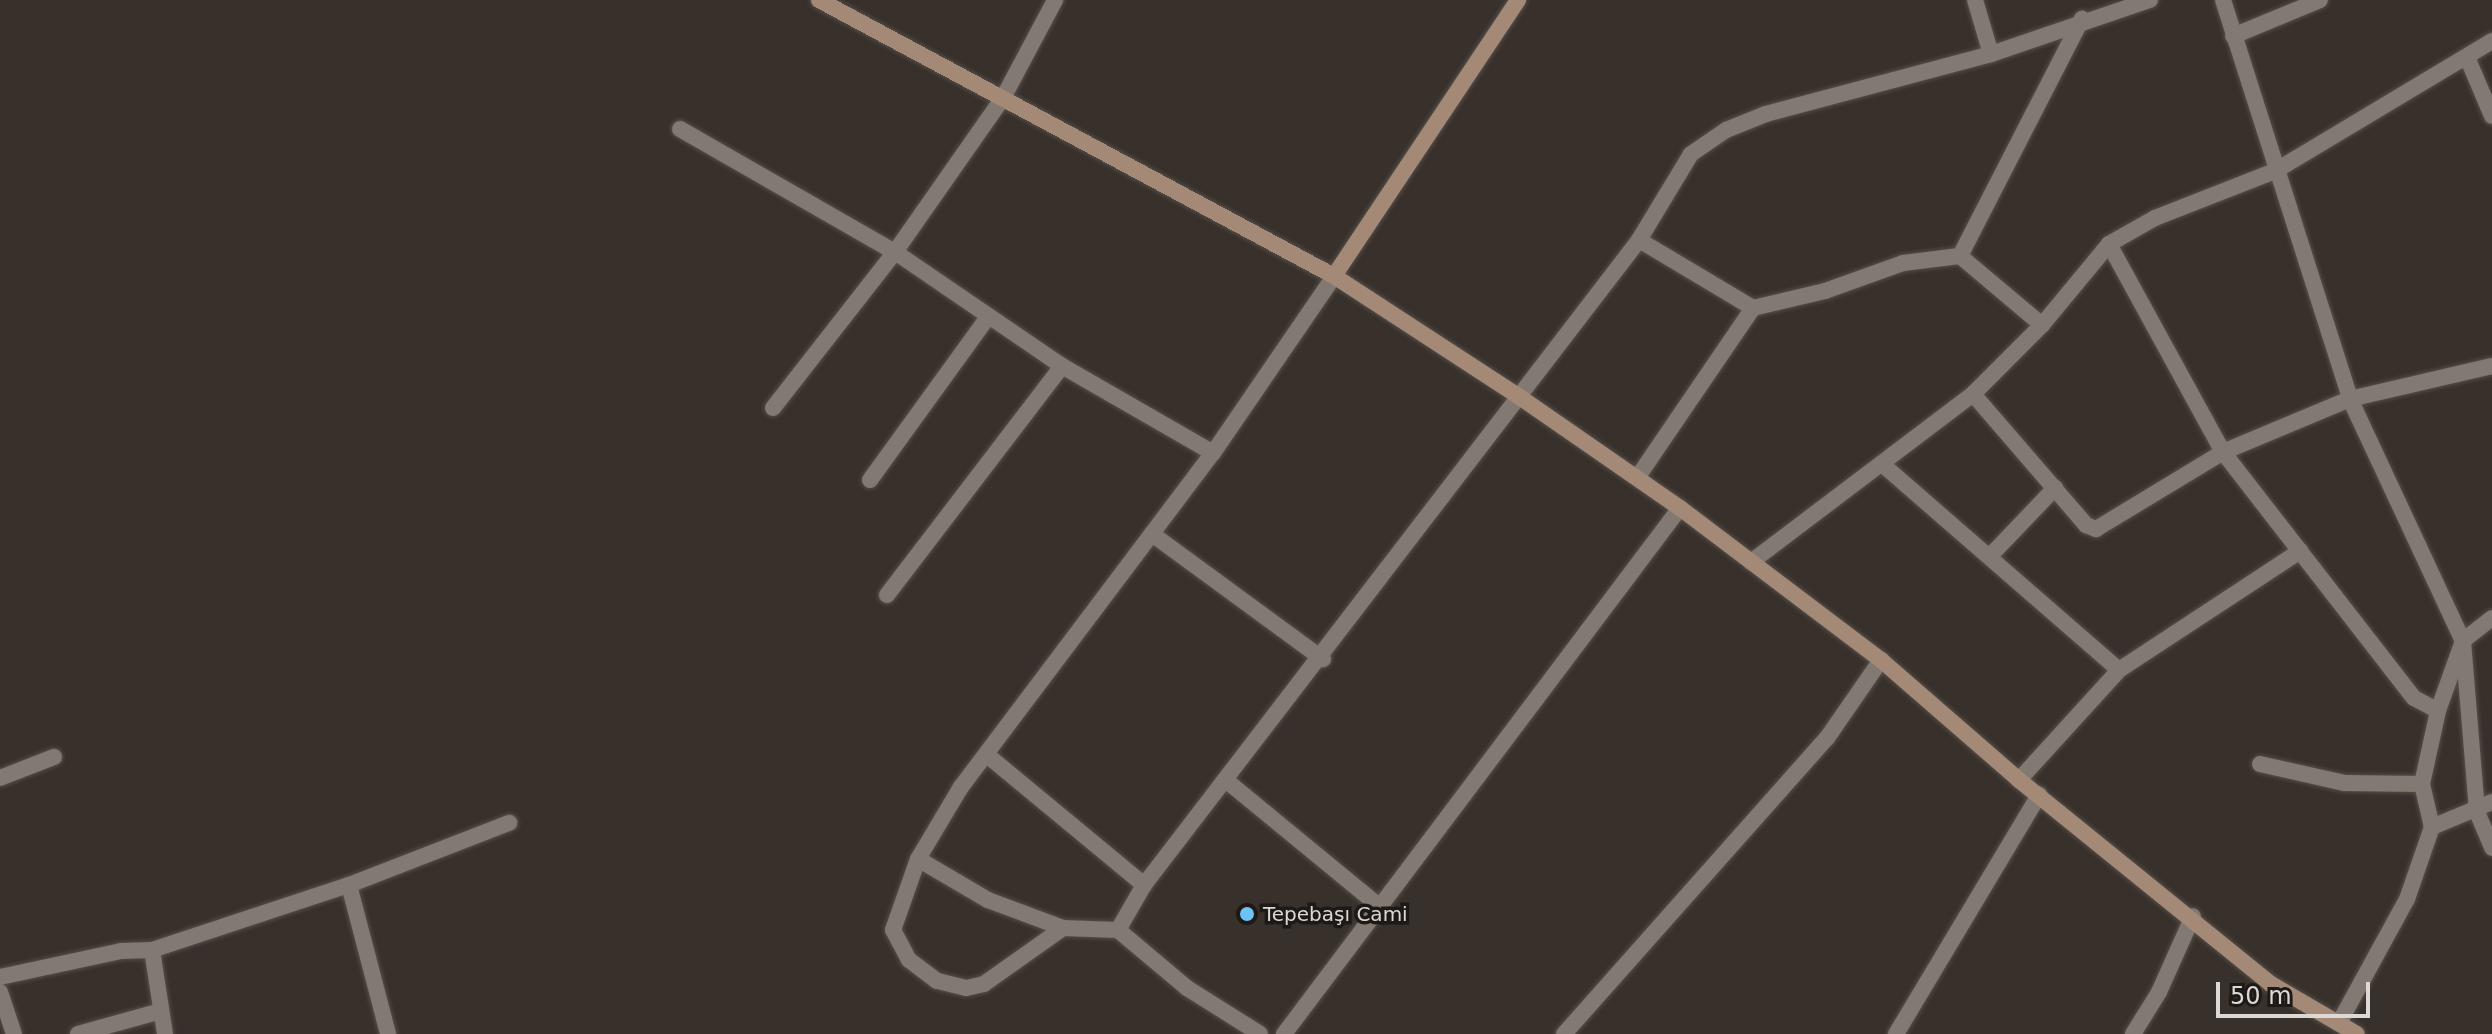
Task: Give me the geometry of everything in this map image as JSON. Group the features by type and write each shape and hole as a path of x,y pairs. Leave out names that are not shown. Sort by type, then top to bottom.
{"street":[{"path":"819,0 1334,276 1521,398 1680,508 1881,660 2019,780 2193,916 2271,984 2357,1034"},
{"path":"773,408 895,252 1003,98 1055,0"},
{"path":"1063,928 984,984 966,988 937,981 909,960 893,930 918,859 987,755 1213,453 1518,0"},
{"path":"1975,0 1991,54"},
{"path":"1118,930 1144,885 1323,659 1639,240 1691,154 1726,130 1991,54 2082,19 2150,0"},
{"path":"2223,0 2350,399 2463,641 2477,812 2492,848"},
{"path":"2233,36 2320,0"},
{"path":"1960,256 2082,19"},
{"path":"1751,562 1973,394 2042,325 2109,244 2155,218 2275,171 2492,41"},
{"path":"2467,57 2492,116"},
{"path":"680,129 895,252 1062,366 1213,453"},
{"path":"1639,240 1753,308"},
{"path":"2109,244 2223,452 2414,698 2438,711"},
{"path":"1637,478 1753,308 1825,291 1903,263 1960,256 2042,325"},
{"path":"870,480 988,317"},
{"path":"887,595 1062,366"},
{"path":"1973,394 2055,488 2096,529 2223,452 2350,399 2492,366"},
{"path":"1882,464 1991,555 2119,670"},
{"path":"1991,555 2055,488"},
{"path":"1284,1034 1680,508"},
{"path":"1152,534 1323,659"},
{"path":"2019,780 2119,670 2300,551"},
{"path":"2339,1023 2407,899 2432,827 2422,784 2438,711 2463,641 2492,618"},
{"path":"1564,1034 1827,738 1881,660"},
{"path":"987,755 1144,885"},
{"path":"0,778 54,757"},
{"path":"2260,764 2344,783 2422,784"},
{"path":"1228,782 1380,907"},
{"path":"1896,1034 2039,795"},
{"path":"2432,827 2477,812 2492,802"},
{"path":"0,977 121,951 152,950 349,885 509,823"},
{"path":"918,859 988,900 1063,928 1118,930 1187,988 1260,1034"},
{"path":"349,885 388,1034"},
{"path":"2133,1034 2159,992 2193,916"},
{"path":"152,950 165,1034"},
{"path":"0,992 14,1034"},
{"path":"78,1034 161,1011"}],"place":[{"name":"Tepebaşı Cami","path":"1247,914"}]}
